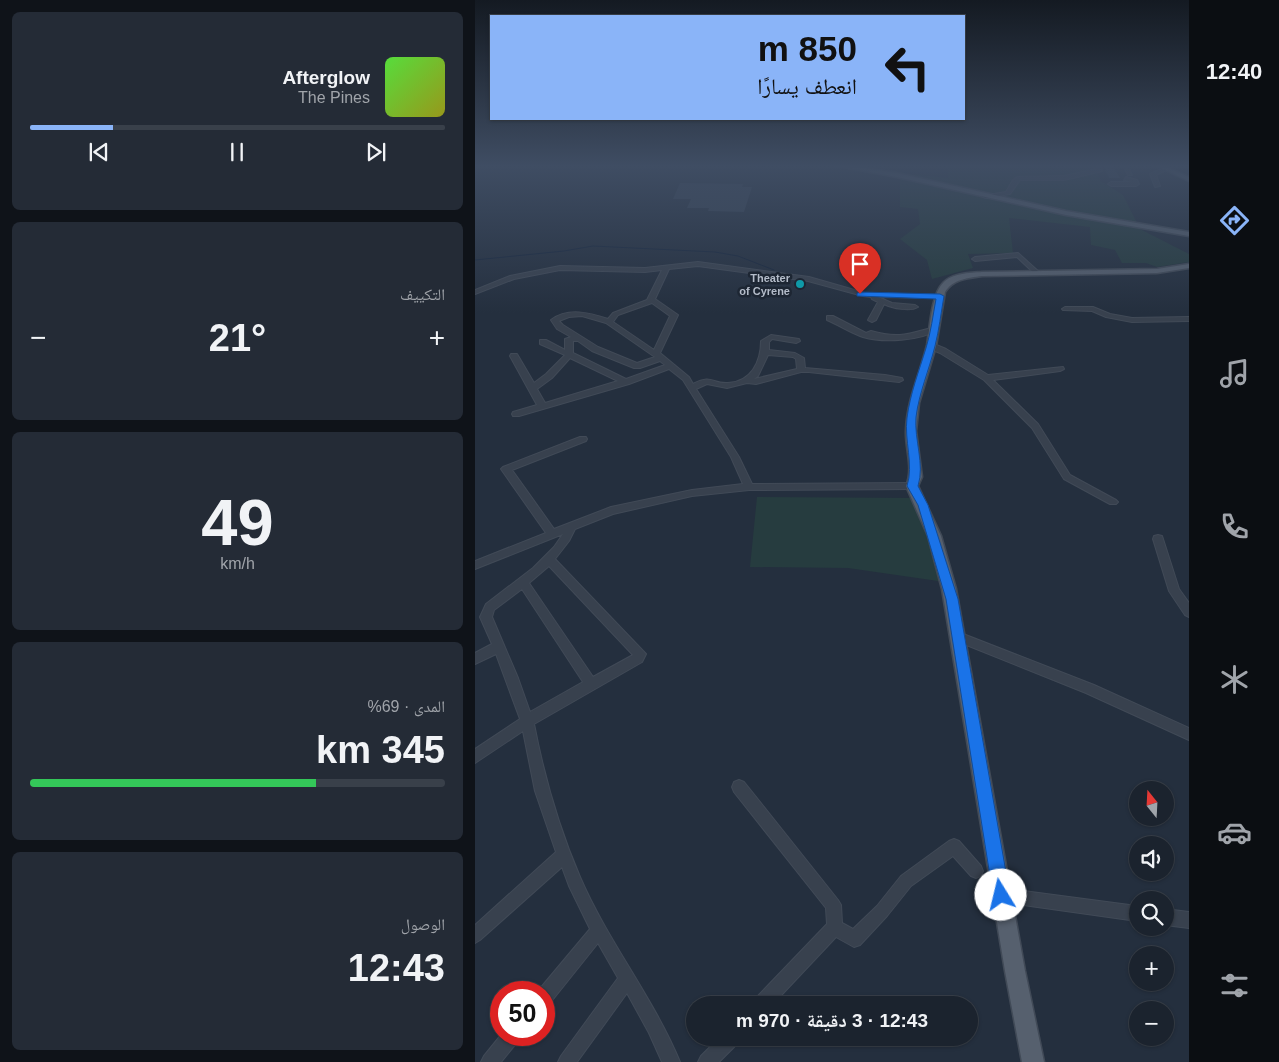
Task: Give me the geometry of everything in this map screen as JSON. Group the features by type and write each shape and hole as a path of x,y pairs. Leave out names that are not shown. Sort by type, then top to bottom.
{"main road":[{"path":"1078,215 1189,234"},
{"path":"1033,1062 1001,895 983,776 948,582 923,505 912,486 915,477 911,431 912,416 935,329 940,296 946,284 959,277 982,274 1157,271 1189,266"}],"street":[{"path":"975,259 1018,255 1037,273"},
{"path":"475,292 503,280 560,268 645,270 698,264 817,281 842,290 869,295 940,296"},
{"path":"609,322 615,314 652,300 667,267"},
{"path":"869,295 891,305 915,306"},
{"path":"652,300 674,315 658,356 637,366 595,349 560,327 555,320 565,315 581,314 609,322 658,356 686,378 735,457 749,487"},
{"path":"872,320 882,301"},
{"path":"1065,309 1093,309 1108,316 1132,320 1189,319"},
{"path":"830,318 864,335 875,335 892,339 935,329"},
{"path":"692,388 705,382 727,386 746,381 754,376 765,352 765,341 771,337 796,341"},
{"path":"533,388 549,376 569,355 569,339 578,339"},
{"path":"543,342 626,382"},
{"path":"931,346 943,350 987,378 1035,426 1067,477 1113,502"},
{"path":"765,352 795,355 800,358 801,370"},
{"path":"514,356 542,406"},
{"path":"516,414 626,382 671,366"},
{"path":"746,381 756,382 813,368 867,376 882,375 899,380"},
{"path":"987,378 1060,369"},
{"path":"552,534 506,469 583,439"},
{"path":"475,564 611,511 692,494 749,487 912,486"},
{"path":"572,526 566,541 549,559 490,608 486,614 527,721 537,773 574,880 599,930 655,1028 671,1062"},
{"path":"1158,539 1175,591 1189,612"},
{"path":"475,757 527,721 638,658 640,654 549,559"},
{"path":"522,581 591,684"},
{"path":"958,637 1091,689 1189,734"},
{"path":"475,659 498,647"},
{"path":"739,787 833,905 835,927 770,996"},
{"path":"835,927 854,939 906,881 954,846 976,871"},
{"path":"475,935 564,855"},
{"path":"1001,895 1129,913"},
{"path":"1174,918 1189,920"},
{"path":"555,984 599,930"},
{"path":"567,1062 627,979"},
{"path":"490,1062 503,1046"},
{"path":"707,1062 723,1046"}],"green space":[{"path":"919,215 1133,215 1140,229 1189,254 1189,262 1157,267 1146,263 1122,263 1115,250 1091,245 1090,227 1009,218 1013,253 968,254 973,268 932,279 927,260 900,239 920,224"},
{"path":"757,497 916,498 945,582 848,568 750,567"}],"waterway":[{"path":"475,260 564,251 593,246 715,252 738,256 774,270"}],"place":[{"name":"Theater of Cyrene","path":"800,284"}],"route":[{"path":"860,294 940,296 931,346 921,377 912,416 911,431 915,477 912,486 923,505 952,599 983,776 1001,895"}]}
